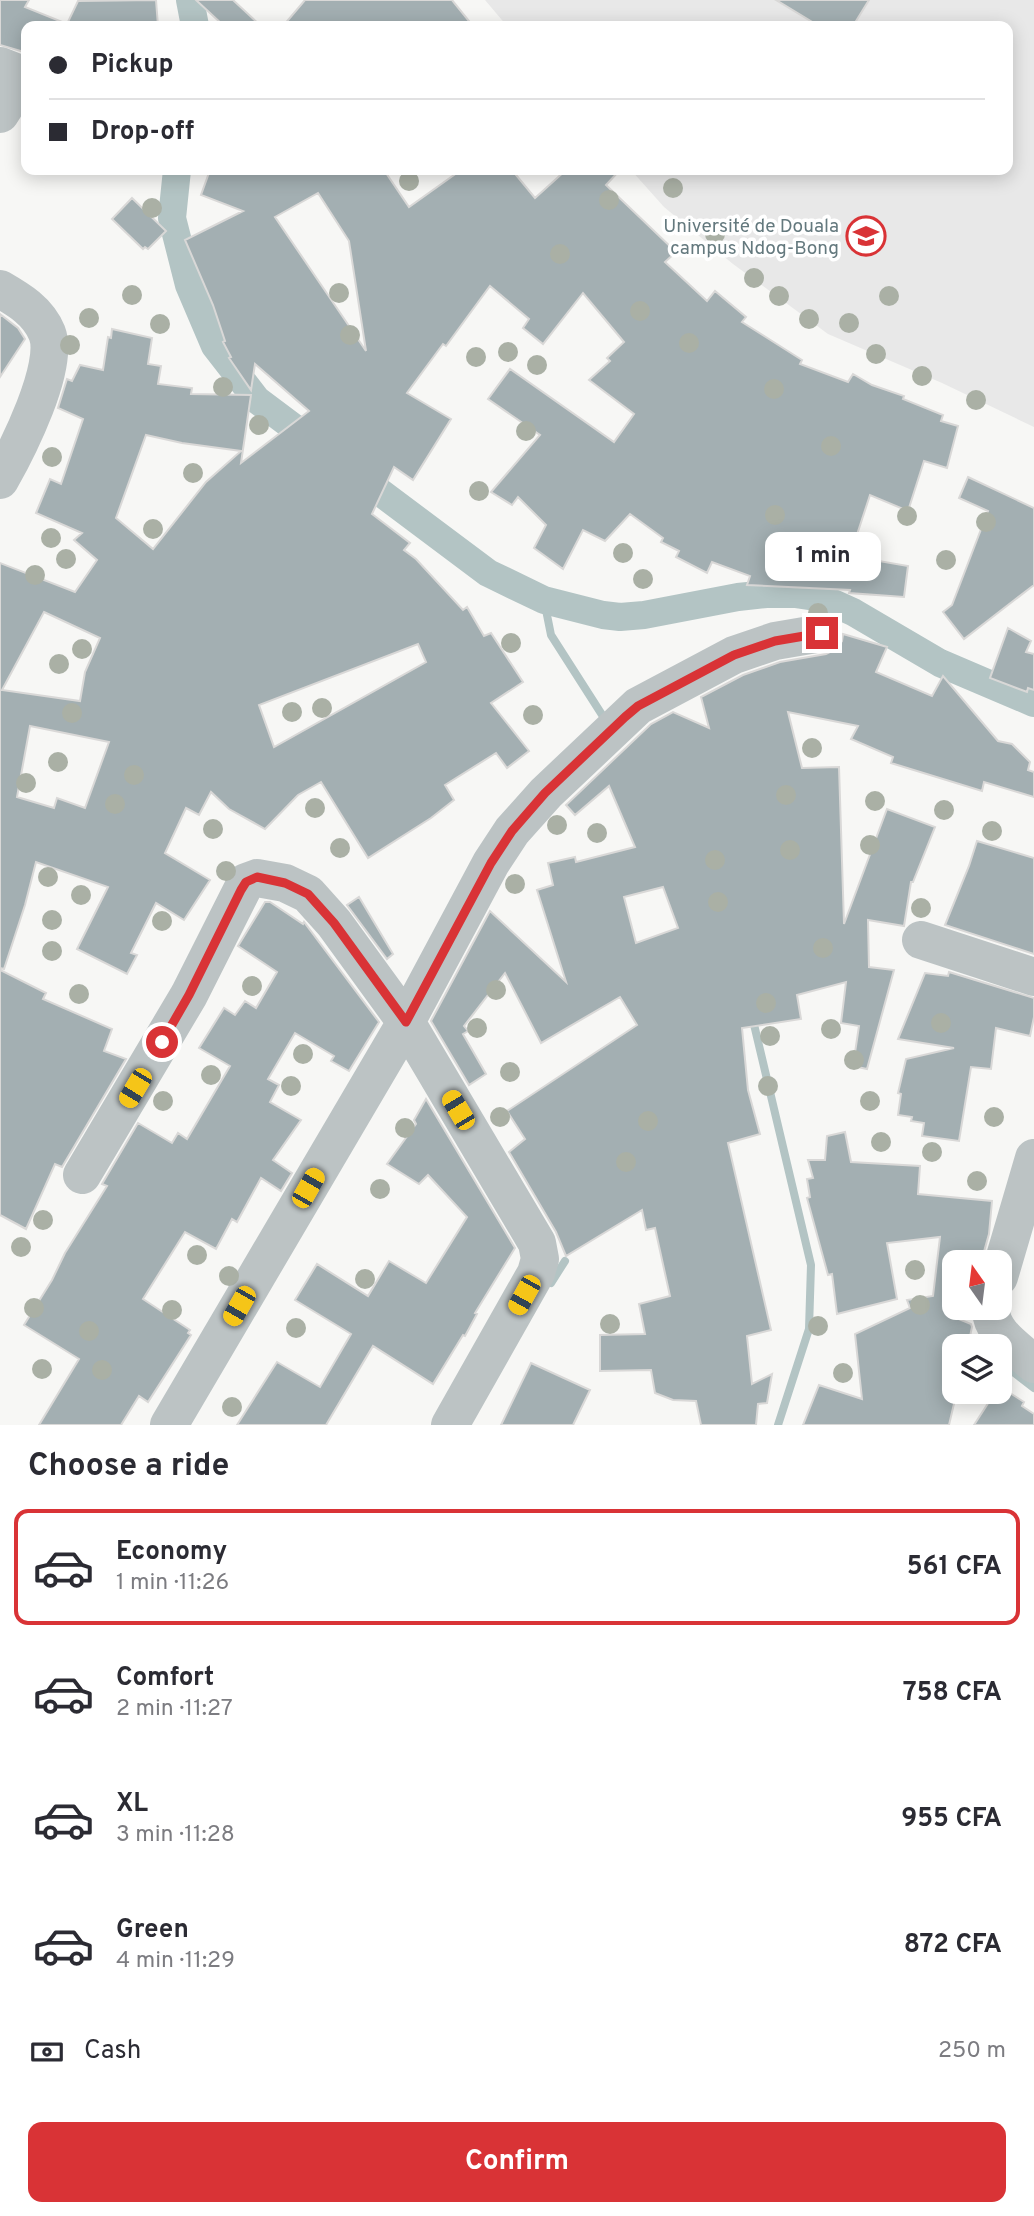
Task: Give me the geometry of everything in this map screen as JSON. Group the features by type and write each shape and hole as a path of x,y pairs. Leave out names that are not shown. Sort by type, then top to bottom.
{"street":[{"path":"0,66 15,72 19,79 19,84 0,114"},
{"path":"0,289 23,303 41,321 48,336 50,352 34,411 0,480"},
{"path":"169,1425 406,1022 491,863 512,831 545,793 638,706 734,655 775,641 822,633"},
{"path":"82,1175 189,995 246,882 257,877 285,883 308,894 334,923 406,1022 537,1244 540,1259 536,1273 450,1425"},
{"path":"920,940 1034,977"},
{"path":"1007,1250 1034,1158"},
{"path":"992,1320 996,1329 1034,1364"}],"shaded area":[{"name":"Université de Douala campus Ndog-Bong","path":"485,0 1034,0 1034,427 942,383 828,334 733,264 664,207 635,175 1013,175 1013,21 503,21"}],"building":[{"path":"0,0 29,0 25,7 60,21 21,21 21,51 0,45"},
{"path":"156,0 158,21 68,21 78,1"},
{"path":"196,0 233,0 256,21 219,21"},
{"path":"305,0 452,0 469,21 287,21"},
{"path":"776,0 869,0 856,21 811,21"},
{"path":"208,175 387,175 409,207 454,175 516,175 535,198 560,175 615,175 606,185 676,252 665,262 707,301 715,291 746,317 742,322 802,360 800,364 848,382 853,374 872,385 904,396 903,399 943,415 941,421 958,426 947,468 924,461 908,511 870,495 850,556 908,566 904,597 849,593 850,590 747,585 750,576 712,562 707,573 676,557 679,551 661,542 663,538 630,514 605,541 583,530 563,569 534,548 546,525 518,497 512,505 491,492 540,435 488,399 510,369 614,442 634,414 589,380 610,361 607,358 624,342 583,293 543,344 523,328 529,319 490,286 407,393 451,419 413,480 394,467 372,514 410,543 404,550 416,559 463,610 467,607 484,636 491,633 523,682 491,703 529,751 507,768 496,753 445,785 454,800 368,858 321,782 298,795 265,829 229,809 211,792 199,815 186,808 165,853 210,880 184,920 156,903 131,953 137,955 127,974 77,949 108,887 36,862 4,969 0,968 0,563 75,592 97,560 74,540 82,533 36,513 50,479 61,484 83,419 58,408 67,379 72,381 80,365 103,370 108,337 111,338 112,329 152,338 148,364 161,366 158,384 192,388 191,394 251,395 241,463 309,411 255,364 251,390 229,358 231,357 223,342 225,341 213,305 185,240 243,211 201,195","holes":["318,193 349,241 366,351 275,217","146,435 241,451 206,482 153,549 116,518","44,612 100,638 85,672 80,701 2,690","418,644 426,662 274,747 259,705","30,726 109,742 85,808 57,798 54,808 17,797"]},
{"path":"132,198 166,231 148,249 143,249 112,219"},
{"path":"0,314 18,328 25,339 0,377"},
{"path":"968,477 1034,508 1034,585 964,639 943,612 952,605 988,511 959,498"},
{"path":"1008,628 1031,641 1026,652 1034,654 1034,690 1028,688 1027,692 990,678"},
{"path":"843,634 887,647 876,672 932,696 943,676 998,741 1012,744 1030,762 1028,770 1034,772 1034,797 984,782 982,791 891,763 893,757 851,739 858,726 788,712 802,768 839,767 844,924 887,809 935,827 911,882 904,926 868,920 869,967 894,970 867,1069 853,1066 859,1026 841,1023 846,982 797,995 801,1019 742,1028 748,1090 760,1134 728,1143 771,1330 747,1336 752,1384 772,1374 767,1403 758,1404 756,1425 701,1425 696,1401 673,1400 655,1393 651,1370 600,1371 600,1335 645,1334 639,1304 670,1296 655,1228 646,1230 642,1210 566,1256 556,1232 509,1152 525,1139 507,1111 637,1025 620,997 541,1043 505,973 464,1026 468,1031 463,1034 486,1074 469,1085 431,1021 490,911 566,982 537,890 553,885 548,863 575,857 576,862 635,847 609,786 575,815 566,805 651,724 673,712 709,728 701,697 743,675 780,662 826,654 836,649","holes":["663,887 678,928 636,943 624,897"]},
{"path":"977,841 1034,858 1034,954 945,925"},
{"path":"359,897 393,954 387,959 347,905"},
{"path":"265,902 270,902 303,924 304,922 379,1022 349,1071 331,1061 334,1056 295,1033 268,1079 279,1085 270,1102 301,1120 273,1160 292,1173 281,1191 261,1178 237,1222 232,1219 216,1249 185,1232 143,1299 190,1330 188,1333 191,1335 148,1402 139,1396 121,1425 39,1425 79,1359 24,1325 107,1186 102,1184 138,1123 172,1143 178,1133 187,1139 230,1066 199,1048 224,1008 235,1015 245,1001 256,1008 277,972 238,946"},
{"path":"0,970 46,993 43,999 112,1029 104,1051 126,1059 62,1167 55,1164 26,1229 0,1215"},
{"path":"949,972 1034,998 1030,1036 996,1028 991,1069 971,1067 959,1141 922,1136 924,1123 911,1121 912,1117 898,1115 901,1094 898,1093 906,1059 954,1048 898,1039 925,973 948,976"},
{"path":"426,1099 515,1248 475,1313 477,1314 465,1336 463,1335 433,1384 373,1346 326,1425 237,1425 277,1362 320,1387 351,1334 295,1300 317,1264 368,1296 389,1261 426,1283 467,1217 428,1175 419,1184 387,1164 416,1124 414,1120"},
{"path":"845,1132 851,1162 920,1166 918,1194 992,1201 984,1250 942,1250 942,1320 961,1320 972,1327 971,1334 942,1334 942,1404 954,1404 949,1425 803,1425 819,1385 862,1399 855,1334 910,1308 907,1300 933,1296 940,1237 887,1243 897,1299 837,1314 832,1274 828,1275 807,1198 810,1197 807,1179 813,1178 808,1160 825,1160 827,1136"},
{"path":"531,1363 590,1390 573,1425 501,1425"},
{"path":"1012,1394 1024,1402 1022,1406 1034,1414 1034,1425 974,1425 988,1404 1012,1404"}],"waterway":[{"path":"190,0 194,21"},
{"path":"176,175 172,218 189,285 215,346 257,400 488,573 544,600 620,617 766,594 822,598 853,612 940,663 1034,703"},
{"path":"544,600 551,635 606,721"},
{"path":"752,1016 811,1265 809,1329 778,1425"},
{"path":"551,1283 565,1261"},
{"path":"1012,1371 1034,1388"}],"place":[{"name":"Université de Douala campus Ndog-Bong","path":"866,236"}],"route":[{"path":"162,1042 189,995 241,890 246,882 257,877 285,883 308,894 334,923 406,1022 491,863 512,831 545,793 625,717 638,706 734,655 775,641 822,633"}]}
